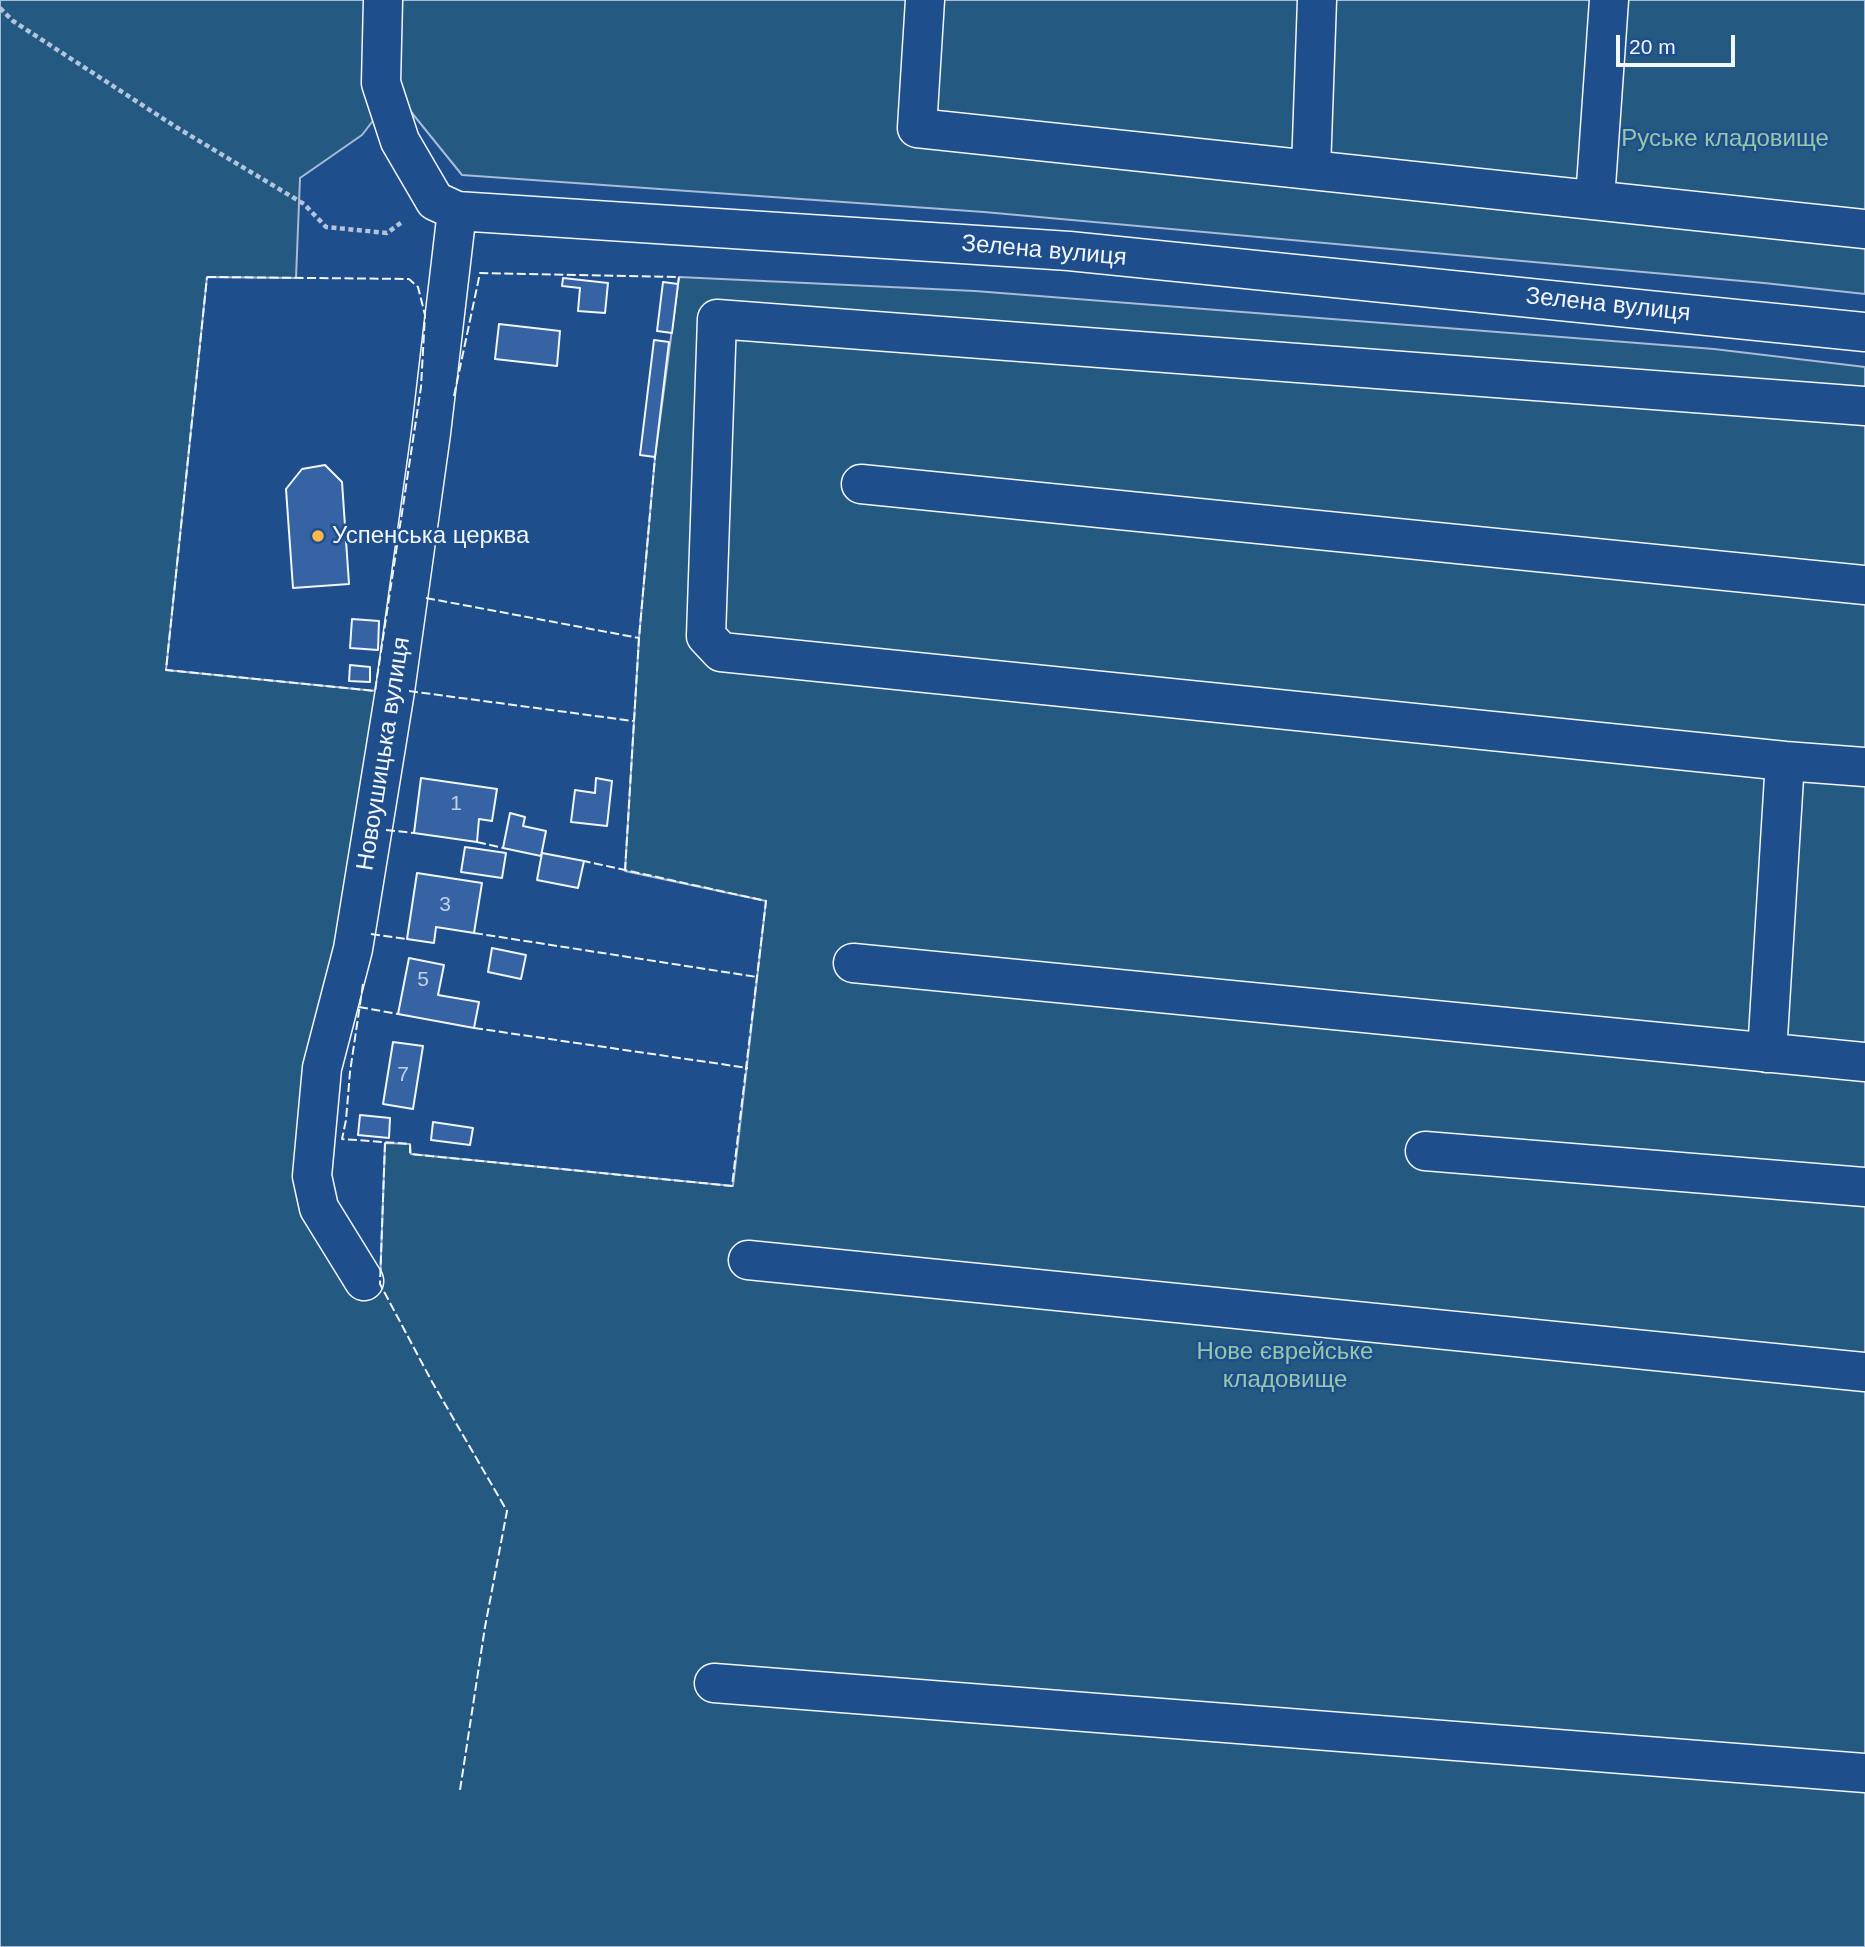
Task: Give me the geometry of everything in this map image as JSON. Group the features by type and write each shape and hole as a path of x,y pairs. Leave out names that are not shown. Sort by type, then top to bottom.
{"street":[{"path":"383,0 381,83 400,141 446,206"},
{"path":"925,0 917,128 1865,229"},
{"path":"1311,169 1317,0"},
{"path":"1595,200 1609,0"},
{"name":"Зелена вулиця","path":"446,206 1069,251 1865,332"},
{"name":"Новоушицька вулиця","path":"364,1281 318,1208 312,1176 322,1068 353,949 396,691 431,433 446,206"},
{"path":"1865,406 717,319 706,636 721,652 1865,767"},
{"path":"861,484 1865,585"},
{"path":"1767,1053 1785,761"},
{"path":"853,963 1865,1062"},
{"path":"1425,1151 1865,1187"},
{"path":"748,1260 1865,1372"},
{"path":"714,1683 1865,1773"}],"path":[{"path":"0,8 13,21 164,120 304,204 326,227 387,233 446,206"}],"green space":[{"name":"Нове єврейське кладовище","path":"0,0 1865,0 1865,294 984,212 462,175 395,92 362,135 300,178 296,278 207,277 166,670 386,692 301,1176 380,1284 385,1143 410,1144 411,1154 733,1186 766,901 625,871 639,638 655,457 679,277 975,291 1714,349 1865,367 1865,1947 0,1947"}],"building":[{"path":"563,278 608,283 605,313 578,311 580,288 562,286"},
{"path":"663,282 678,284 672,333 657,331"},
{"path":"499,324 560,331 557,366 495,359"},
{"path":"654,340 669,342 655,457 640,455"},
{"name":"Успенська церква","path":"325,465 342,482 349,584 293,588 286,489 302,469"},
{"path":"352,619 379,621 378,650 350,648"},
{"path":"350,665 370,667 370,682 349,681"},
{"path":"421,778 497,789 492,821 479,819 477,842 414,833"},
{"path":"596,778 612,781 607,826 571,822 575,790 595,793"},
{"path":"510,813 525,817 523,826 546,831 541,856 503,848"},
{"path":"465,847 506,853 502,878 461,872"},
{"path":"542,853 584,861 578,888 537,880"},
{"path":"417,873 482,883 474,933 436,927 434,943 407,939"},
{"path":"492,948 526,955 521,979 488,972"},
{"path":"409,958 444,965 438,995 479,1002 474,1028 398,1014"},
{"path":"393,1042 423,1046 413,1109 383,1104"},
{"path":"360,1115 390,1118 389,1138 358,1135"},
{"path":"433,1122 473,1128 470,1145 431,1140"}],"fence":[{"path":"454,396 480,273 679,277 678,284"},
{"path":"207,277 409,279 418,287 425,315 421,387 375,691 166,670 207,277"},
{"path":"625,871 639,638 655,457"},
{"path":"426,598 639,638"},
{"path":"409,691 633,721"},
{"path":"386,830 414,833"},
{"path":"477,842 503,848"},
{"path":"363,984 342,1139 410,1144 410,1154 732,1186 766,901 584,861"},
{"path":"474,933 757,977"},
{"path":"371,934 407,939"},
{"path":"359,1007 398,1014"},
{"path":"474,1028 748,1068"},
{"path":"385,1143 380,1284 431,1380 507,1511 485,1627 460,1790"}],"place":[{"name":"Успенська церква","path":"318,536"}],"park label":[{"name":"Руське кладовище","path":"1725,139"}]}
